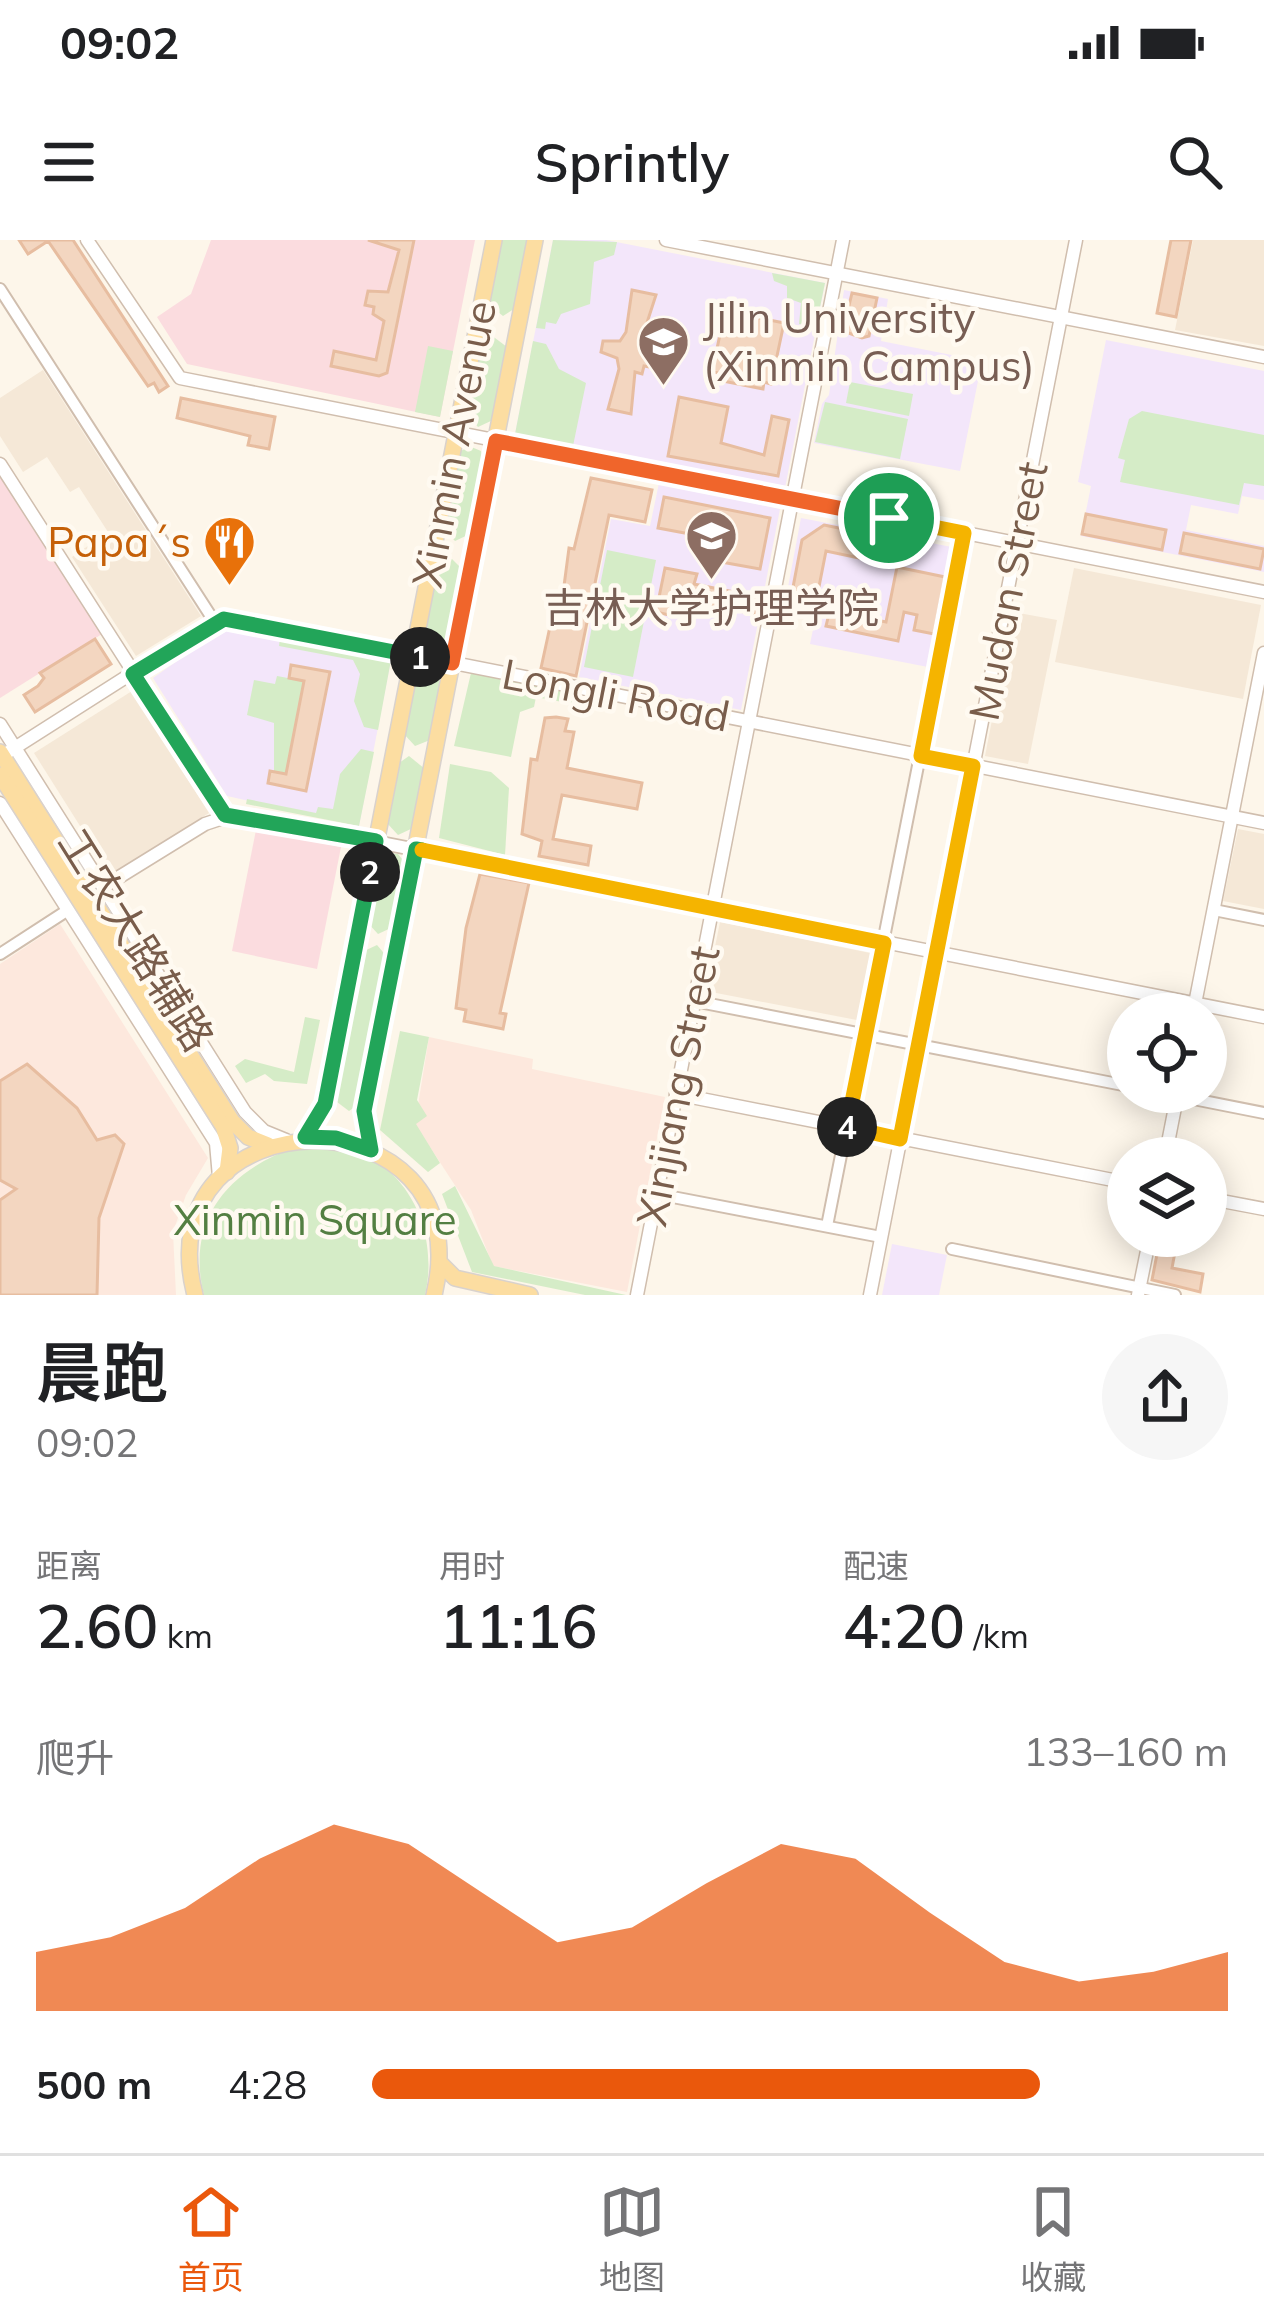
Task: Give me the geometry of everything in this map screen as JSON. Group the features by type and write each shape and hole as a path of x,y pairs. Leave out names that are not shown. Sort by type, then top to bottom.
{"main road":[{"name":"Xinmin Avenue","path":"305,1137 325,1104 494,240"},
{"name":"Xinmin Avenue","path":"371,1150 364,1111 536,240"},
{"path":"4,754 232,1121 248,1137 268,1145"},
{"path":"0,775 223,1126 230,1148 222,1178 193,1233 195,1295"},
{"path":"222,1178 268,1145 286,1140 336,1138 371,1150 397,1168 423,1199 439,1262 434,1295"},
{"path":"439,1262 455,1278 530,1295"}],"street":[{"path":"87,240 180,378 1264,592"},
{"path":"666,240 1264,357"},
{"name":"Xinjiang Street","path":"637,1295 843,240"},
{"name":"Mudan Street","path":"870,1295 1076,240"},
{"path":"0,289 214,621 4,754"},
{"path":"0,464 225,815"},
{"path":"827,1226 964,533"},
{"name":"Longli Road","path":"214,621 231,619 1264,823"},
{"path":"1197,993 1264,652"},
{"name":"工农大路辅路","path":"0,724 4,754 103,887 245,1112 264,1131 286,1140"},
{"name":"工农大路辅路","path":"0,803 216,1143 222,1178"},
{"path":"103,887 225,815 376,841 1121,993"},
{"path":"0,954 68,910"},
{"path":"1214,910 1264,920"},
{"path":"694,1001 1107,1082"},
{"path":"1227,1013 1264,1017"},
{"path":"676,1094 1107,1179"},
{"path":"1227,1105 1264,1113"},
{"path":"657,1193 881,1237"},
{"path":"1227,1202 1264,1209"},
{"path":"952,1249 1139,1292 1175,1295"},
{"path":"1139,1292 1146,1257"}],"shaded area":[{"path":"211,240 475,240 440,417 187,364 157,317 191,294"},
{"name":"Jilin University (Xinmin Campus)","path":"553,240 606,240 825,283 785,488 515,434"},
{"path":"1193,240 1264,240 1264,346 1175,330"},
{"path":"844,290 888,299 881,341 982,361 960,471 814,443 822,404 829,395"},
{"path":"1106,340 1264,371 1264,500 1242,496 1238,514 1191,505 1186,530 1264,546 1264,572 1081,536 1091,486 1078,482"},
{"path":"43,370 201,616 136,656 72,557 108,532 79,487 70,492 47,457 23,472 0,436 0,398"},
{"path":"0,473 102,634 0,698"},
{"path":"659,483 780,509 741,710 579,677 611,519 650,526"},
{"path":"801,518 957,548 933,668 810,644 817,610 785,603"},
{"path":"1074,568 1261,605 1243,699 1055,662"},
{"path":"1013,612 1057,620 1028,764 985,756"},
{"path":"224,628 391,660 359,826 227,796 153,678"},
{"path":"132,691 209,813 111,875 34,753"},
{"path":"1238,829 1264,834 1264,909 1223,901"},
{"path":"256,830 341,847 317,969 232,951"},
{"path":"720,922 875,954 862,1021 706,991"},
{"path":"60,924 208,1158 186,1195 173,1232 176,1295 0,1295 0,964"},
{"path":"429,1037 533,1059 532,1069 665,1097 627,1292 493,1266 471,1210 415,1124"},
{"path":"892,1244 947,1255 939,1295 882,1295"}],"green space":[{"path":"500,240 529,240 514,309 503,316 488,304"},
{"path":"553,240 617,242 614,255 594,262 590,304 561,314 556,324 546,322 545,329 536,328"},
{"path":"772,273 825,283 816,327 799,324 801,303 787,298 787,286 774,281"},
{"path":"491,335 507,347 493,420 478,427 467,414 481,342"},
{"path":"533,341 546,344 559,369 586,383 573,446 515,434"},
{"path":"428,346 453,351 440,417 415,412"},
{"path":"850,382 913,394 909,416 846,403"},
{"path":"825,402 908,419 900,459 815,442"},
{"path":"1142,411 1264,435 1264,486 1244,483 1239,505 1120,482 1125,460 1118,458 1129,419"},
{"path":"469,446 481,451 484,463 470,534 455,541 444,529 458,453"},
{"path":"607,550 656,560 633,677 584,667"},
{"path":"452,559 464,571 449,646 434,653 423,641 437,565"},
{"path":"280,638 391,660 378,730 364,727 354,701 360,674 353,660 279,646"},
{"path":"427,668 442,680 430,740 415,746 404,734 416,675"},
{"path":"471,673 573,693 573,704 536,697 534,707 520,712 511,757 454,746"},
{"path":"277,676 304,681 286,774 274,772 274,723 247,715 254,680 275,684"},
{"path":"361,749 374,752 359,826 246,804 247,799 316,813 318,807 333,809 340,774"},
{"path":"409,756 425,769 413,828 398,835 387,823 399,763"},
{"path":"450,764 491,772 509,788 505,855 439,838"},
{"path":"386,853 398,854 406,864 393,927 378,934 367,922 379,859"},
{"path":"377,945 388,958 359,1104 349,1111 333,1099 362,952"},
{"path":"305,1017 320,1020 307,1084 274,1081 265,1074 246,1083 235,1066 245,1059 294,1072"},
{"path":"400,1031 429,1037 417,1100 427,1116 416,1124 440,1163 428,1172 380,1130"},
{"name":"Xinmin Square","path":"297,1147 340,1149 369,1158 403,1186 415,1206 428,1249 425,1295 204,1295 201,1243 218,1201 251,1169"},
{"path":"455,1186 494,1266 626,1295 585,1295 472,1272 442,1194"}],"building":[{"path":"19,240 73,240 168,386 159,392 154,383 148,386 48,241 28,254"},
{"path":"368,240 414,240 387,373 379,376 331,366 334,351 376,360 384,321 373,314 374,307 365,305 368,291 388,292 399,250"},
{"path":"1171,240 1191,240 1176,317 1157,313"},
{"path":"632,290 656,295 643,335 650,337 648,345 677,351 673,371 644,366 642,374 635,372 631,414 608,409 619,369 617,358 601,352 603,341 620,341 626,332"},
{"path":"852,293 877,298 869,336 843,331"},
{"path":"725,311 784,323 771,384 764,382 763,389 718,380 719,373 712,372"},
{"path":"679,397 728,407 721,443 764,455 772,416 789,420 778,476 668,456"},
{"path":"181,398 275,417 269,449 248,445 250,436 177,418"},
{"path":"591,478 652,490 645,522 609,515 576,676 541,668 551,622 559,624 569,548 574,549"},
{"path":"664,497 770,518 760,569 721,562 722,540 658,528"},
{"path":"1086,514 1166,530 1162,550 1082,534"},
{"path":"824,525 878,536 873,561 826,551 815,607 790,603 802,540"},
{"path":"1184,533 1264,549 1260,569 1180,553"},
{"path":"897,567 945,577 934,634 914,630 917,615 904,612 898,641 826,626 830,610 886,622"},
{"path":"665,568 697,574 694,584 759,597 755,614 690,602 692,595 674,592 669,615 656,612"},
{"path":"95,639 111,664 35,712 24,695 44,678 40,673"},
{"path":"291,665 330,672 306,791 268,783 270,771 286,774 304,681 289,678"},
{"path":"545,718 568,719 565,731 574,732 567,768 642,783 637,809 562,795 553,839 591,846 588,865 539,856 542,841 522,834 531,759 537,760"},
{"path":"480,874 529,883 500,1013 506,1014 503,1029 464,1021 466,1010 456,1008 466,928"},
{"path":"27,1064 77,1108 97,1140 115,1135 124,1144 99,1218 97,1295 0,1295 0,1200 16,1189 0,1180 0,1081"},
{"path":"1156,1257 1174,1257 1172,1268 1203,1274 1200,1292 1152,1280"}],"place":[{"name":"Jilin University (Xinmin Campus)","path":"664,388"},
{"name":"吉林大学护理学院","path":"711,582"},
{"name":"Papa´s","path":"230,588"}],"route":[{"path":"496,441 889,518 964,533 921,756 973,766 900,1139 847,1128 884,943 416,849 364,1111 371,1150 336,1138 305,1137 316,1126 325,1104 376,841 225,815 133,674 224,619 452,663 496,441"}]}
